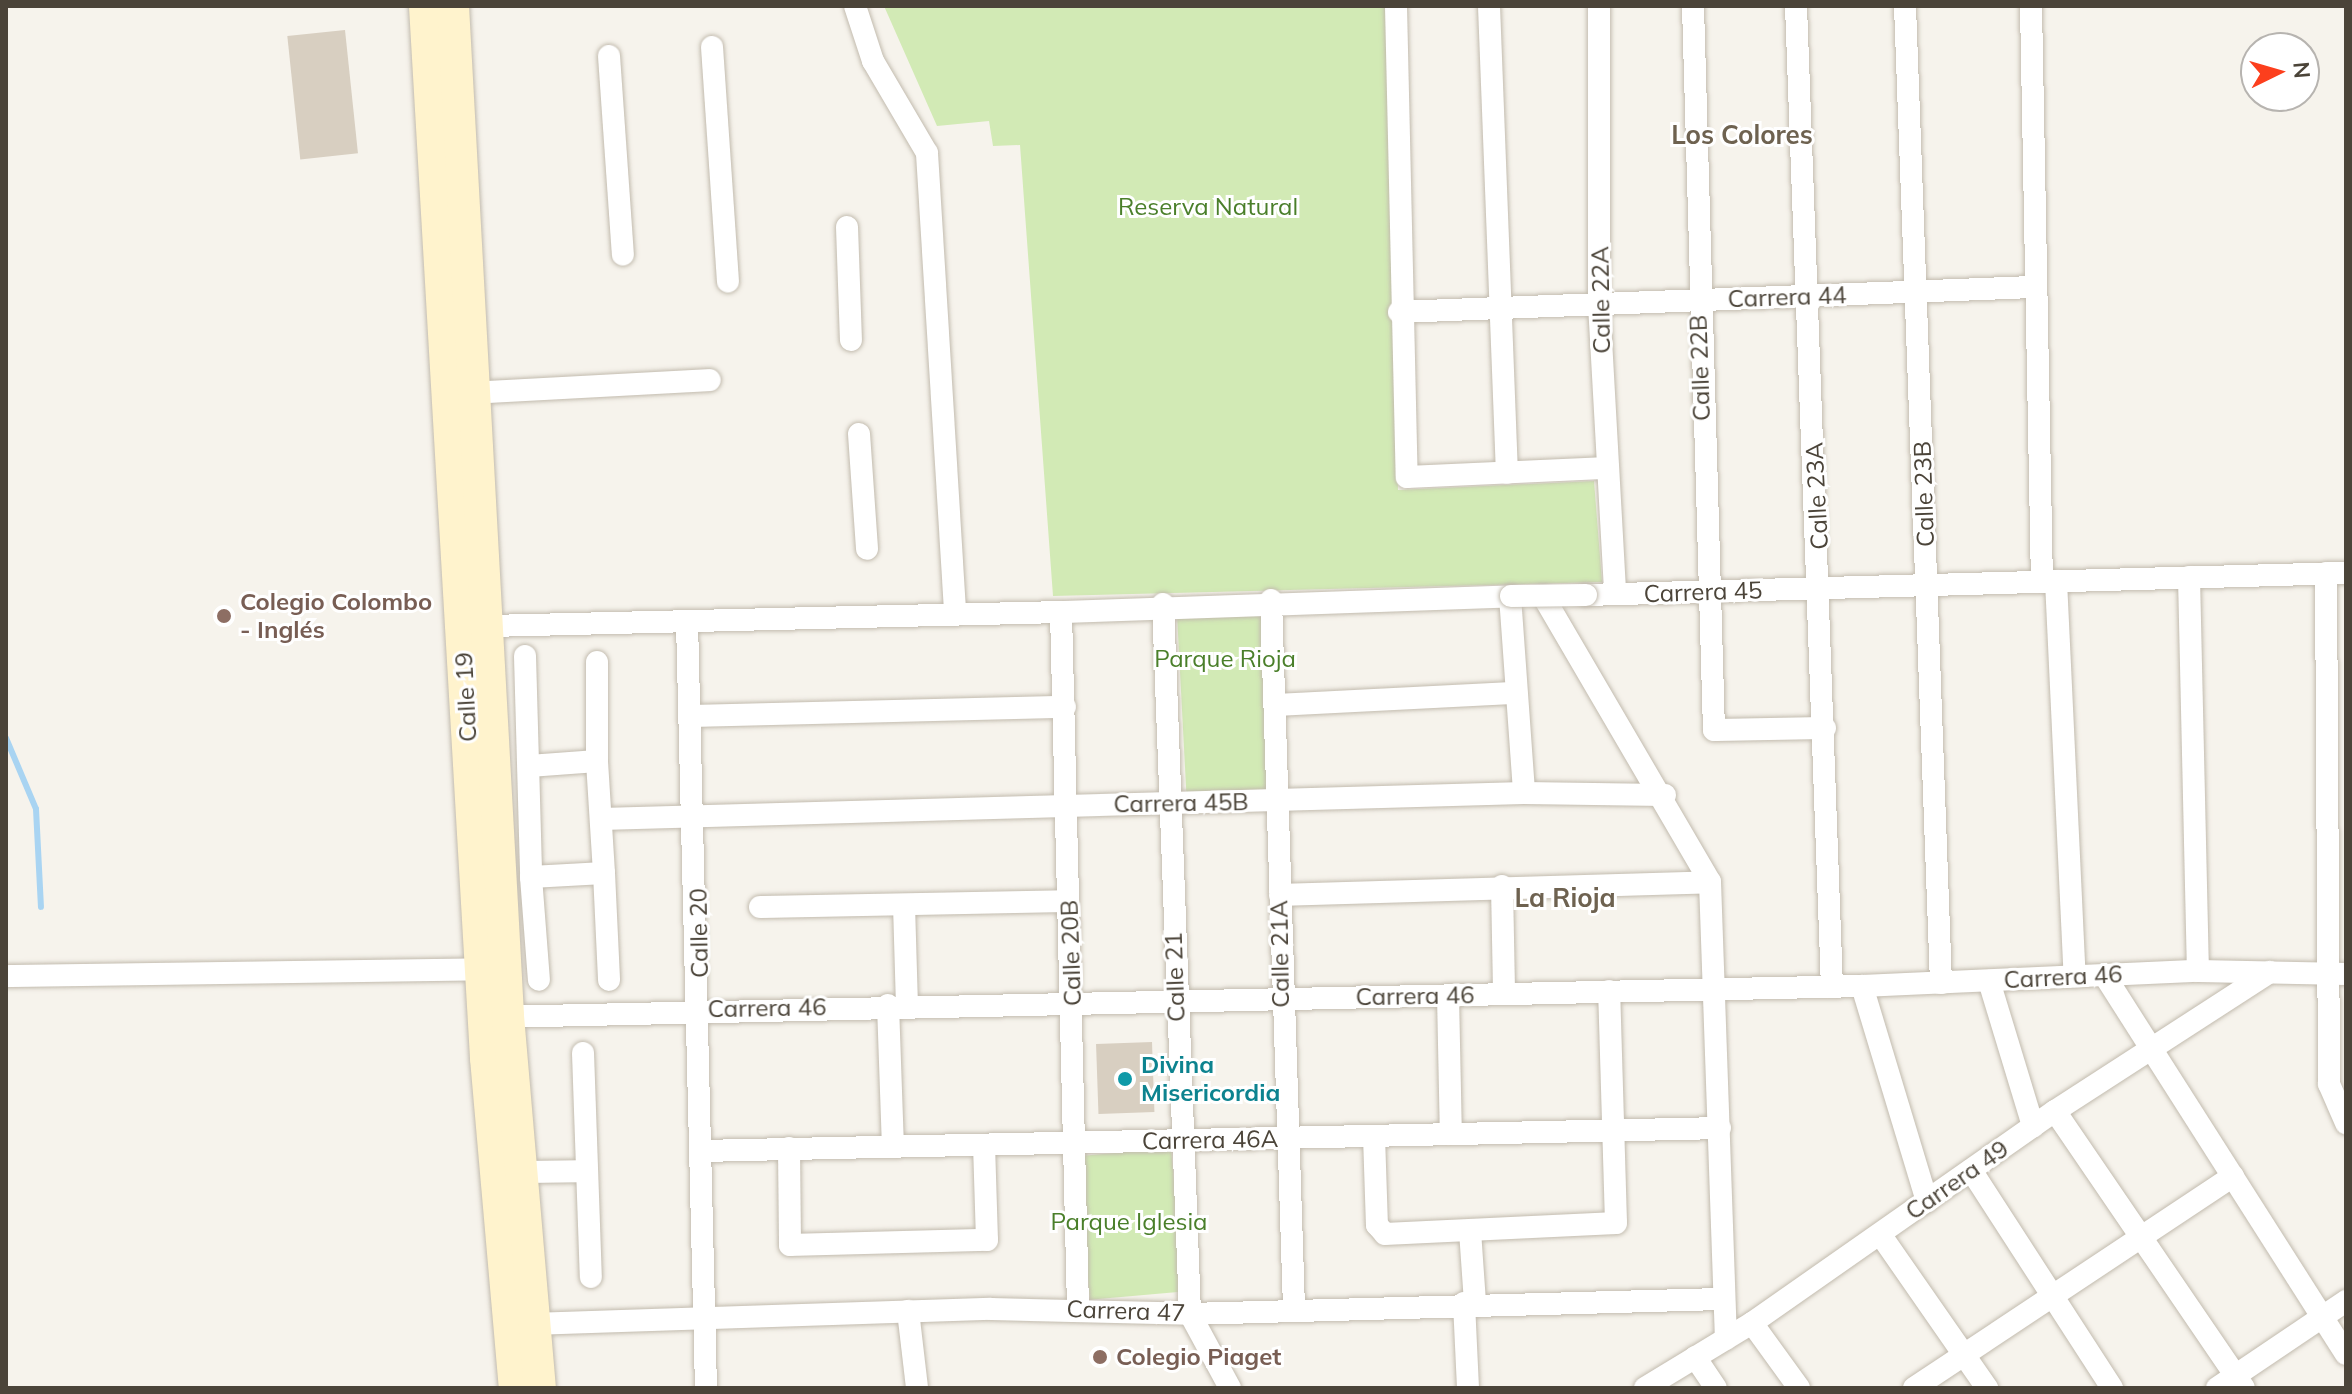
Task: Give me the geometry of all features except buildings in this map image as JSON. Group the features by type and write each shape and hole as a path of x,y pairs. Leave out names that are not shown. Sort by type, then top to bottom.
{"main road":[{"name":"Calle 19","path":"425,6 494,968 515,1388"},
{"name":"Calle 19","path":"453,6 471,393 489,626 515,818 494,968"},
{"name":"Calle 19","path":"496,1017 519,1172 531,1324 540,1388"}],"street":[{"path":"855,6 873,61 927,153 955,614"},
{"path":"1396,6 1399,312 1407,477 1608,468"},
{"path":"1489,6 1507,473"},
{"name":"Calle 22A","path":"1599,6 1599,304 1615,594"},
{"name":"Calle 22B","path":"1693,6 1698,301 1714,730 1825,728"},
{"name":"Calle 23A","path":"1796,6 1821,588 1832,987"},
{"name":"Calle 23B","path":"1905,6 1941,983"},
{"path":"2031,6 2032,287 2075,977"},
{"path":"712,47 728,281"},
{"path":"609,56 623,255"},
{"path":"847,227 851,340"},
{"name":"Carrera 44","path":"1399,312 2032,287"},
{"path":"471,393 710,380"},
{"path":"859,434 867,549"},
{"path":"2336,573 2337,974 2329,1084 2346,1123"},
{"name":"Carrera 45","path":"489,626 1054,612 1271,600 1709,592 2336,573"},
{"path":"2189,577 2198,971"},
{"path":"1510,596 1524,793"},
{"path":"1543,596 1665,795 1710,882 1720,1128 1722,1299 1726,1339"},
{"name":"Calle 21A","path":"1271,600 1281,802 1281,999 1294,1309"},
{"name":"Calle 21","path":"1163,604 1168,802 1190,1314 1230,1388"},
{"name":"Calle 20B","path":"1054,612 1065,707 1078,1308"},
{"name":"Calle 20","path":"687,622 697,813 706,1388"},
{"path":"525,656 529,766 515,818 531,877 539,980"},
{"path":"597,662 597,761 609,980"},
{"path":"1277,705 1516,693"},
{"path":"692,716 1065,707"},
{"path":"529,766 597,761"},
{"name":"Carrera 45B","path":"601,819 697,813 1281,802 1524,793 1665,795"},
{"path":"531,877 604,873"},
{"path":"1280,895 1710,882"},
{"path":"1502,886 1504,993"},
{"path":"760,907 1068,901"},
{"path":"893,1146 904,905"},
{"path":"6,976 494,968"},
{"name":"Carrera 46","path":"496,1017 701,1009 1832,987 2198,971 2337,974"},
{"name":"Carrera 49","path":"1645,1388 1752,1323 2055,1111 2270,972"},
{"path":"2105,976 2346,1354"},
{"path":"1989,981 2033,1126"},
{"path":"1862,986 1927,1201"},
{"path":"1374,1136 1377,1225 1385,1234 1611,1227 1617,1215 1609,991"},
{"path":"1448,996 1451,1134"},
{"path":"583,1053 591,1277"},
{"path":"2055,1111 2138,1239 2240,1382"},
{"name":"Carrera 46A","path":"701,1151 1720,1128"},
{"path":"789,1148 790,1245 987,1240 984,1145"},
{"path":"1971,1170 2112,1388"},
{"path":"519,1172 587,1171"},
{"path":"1914,1388 2233,1176"},
{"path":"1468,1388 1470,1231"},
{"path":"1880,1234 1987,1388"},
{"name":"Carrera 47","path":"531,1324 908,1311 1078,1308 1190,1314 1470,1303 1722,1299"},
{"path":"2217,1388 2240,1382 2346,1301"},
{"path":"908,1311 917,1388"},
{"path":"1752,1323 1799,1388"},
{"path":"1695,1357 1716,1388"}],"green space":[{"name":"Reserva Natural","path":"884,6 1387,6 1398,490 1594,481 1602,582 1053,596 1020,145 993,146 989,121 937,126"},
{"name":"Parque Rioja","path":"1266,612 1275,793 1187,797 1177,617"},
{"name":"Parque Iglesia","path":"1171,1148 1184,1291 1090,1300 1077,1156"}],"waterway":[{"path":"6,738 36,809 41,907"}],"place":[{"name":"Colegio Colombo - Inglés","path":"224,616"},
{"name":"Divina Misericordia","path":"1125,1079"},
{"name":"Colegio Piaget","path":"1100,1357"}],"district":[{"name":"Los Colores","path":"1742,135"},
{"name":"La Rioja","path":"1565,898"}]}
